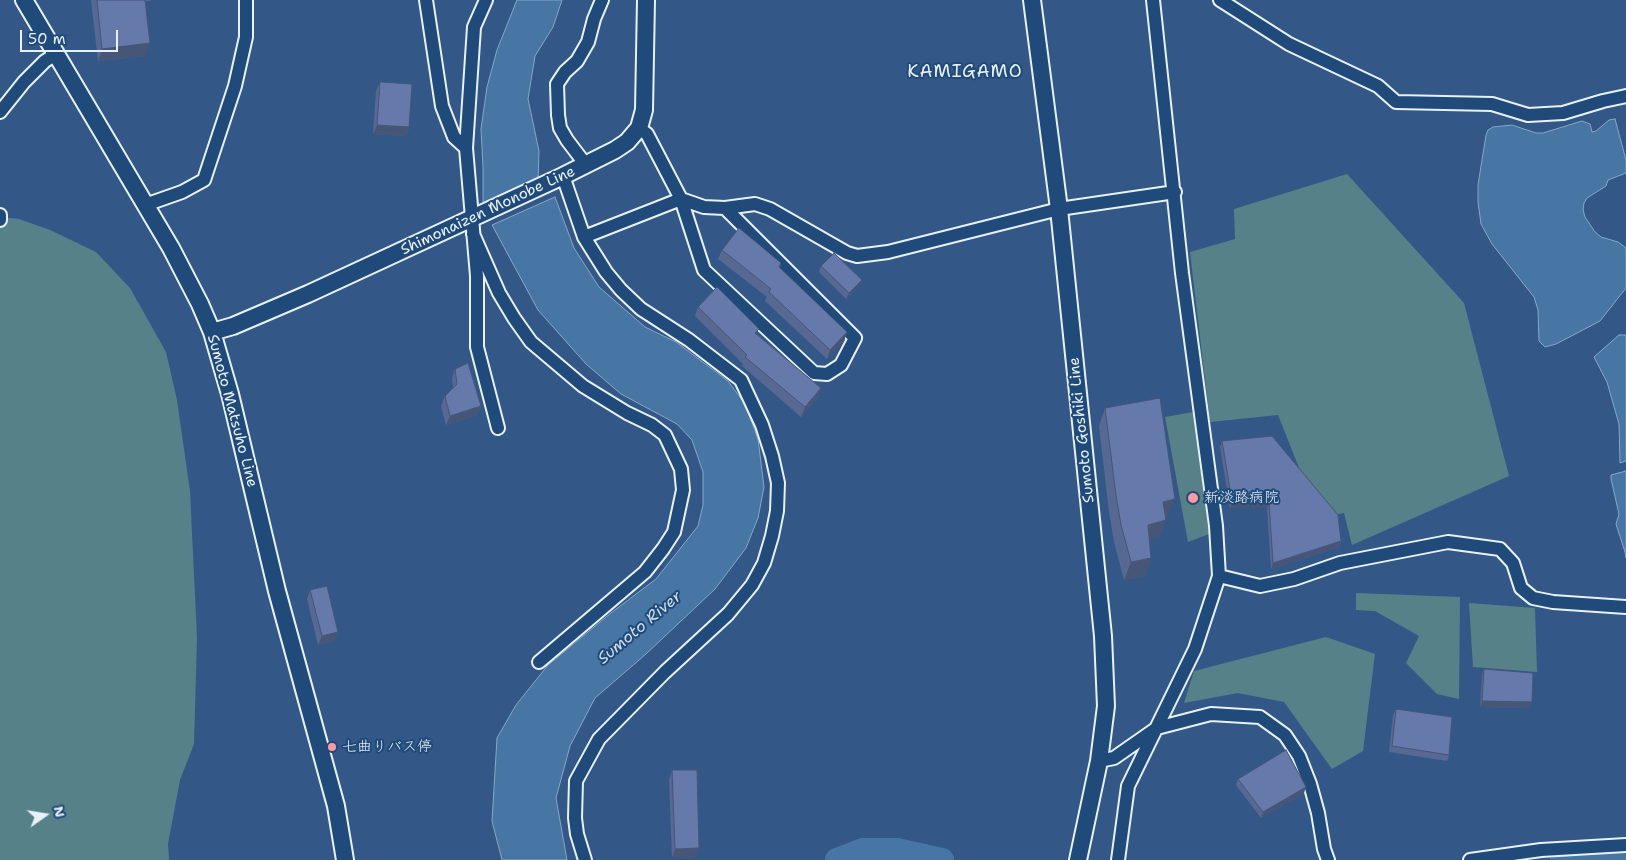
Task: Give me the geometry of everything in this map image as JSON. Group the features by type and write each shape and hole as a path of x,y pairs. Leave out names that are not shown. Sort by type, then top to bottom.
{"main road":[{"name":"Sumoto Matsuho Line","path":"24,0 186,274 212,332 230,394 277,591 336,806 345,860"},
{"path":"639,128 644,110 645,92 646,0"},
{"name":"Sumoto Goshiki Line","path":"1032,0 1059,209 1104,636 1106,706 1099,761 1078,860"},
{"name":"Shimonaizen Monobe Line","path":"212,332 233,326 476,222 627,142 639,128"}],"street":[{"path":"145,205 182,192 204,180 235,86 246,37 246,0"},
{"path":"426,0 442,106 454,137 466,148"},
{"path":"486,0 474,27 466,148 476,222 477,347 498,428"},
{"path":"586,165 560,128 557,84 565,72 577,61 588,42 594,19 602,0"},
{"path":"1118,860 1128,786 1195,649 1219,576 1216,526 1182,273 1175,192 1153,0"},
{"path":"1220,0 1289,44 1378,86 1396,102 1492,104 1528,115 1563,113 1626,96"},
{"path":"0,112 24,82 45,61 56,54"},
{"path":"639,128 647,134 681,199 704,270 814,373 827,374 841,365 855,338 725,208"},
{"path":"563,176 584,237 606,272 621,290 641,309 689,340 741,380 762,425 778,483 777,511 772,536 764,563 752,585 728,614 599,739 576,781 575,818 577,834 585,860"},
{"path":"584,237 681,199 704,207 725,208 755,204 770,209 847,253 858,256 888,252 1059,209 1175,192"},
{"path":"0,215 0,220"},
{"path":"476,222 499,293 531,342 584,386 627,413 652,425 665,435 682,469 683,490 674,532 663,550 645,572 539,662"},
{"path":"1219,576 1260,586 1294,579 1348,561 1448,542 1500,549 1513,563 1521,588 1533,598 1553,602 1626,607"},
{"path":"1099,761 1114,758 1157,728 1211,714 1260,717 1285,735 1299,756 1318,812 1324,849 1328,860"},
{"path":"1470,860 1541,850 1626,845"}],"green space":[{"path":"1347,174 1464,303 1509,476 1352,545 1344,513 1319,518 1278,415 1210,422 1190,252 1235,239 1234,209"},
{"path":"0,217 19,219 50,230 96,252 130,288 166,352 177,400 190,491 197,638 194,744 180,780 168,844 169,860 0,860"},
{"path":"1193,412 1209,534 1188,542 1165,417"},
{"path":"1356,593 1460,597 1459,699 1437,694 1406,663 1419,636 1375,611 1356,610"},
{"path":"1469,603 1535,608 1537,672 1473,667"},
{"path":"1326,637 1375,654 1363,751 1332,769 1284,702 1238,693 1184,703 1194,671"}],"water":[{"path":"517,0 562,0 553,27 535,56 528,99 539,151 538,182 483,207 481,129 487,87 497,50"},
{"path":"1615,119 1626,160 1626,173 1608,180 1606,186 1587,198 1583,210 1585,217 1595,232 1601,237 1618,242 1626,248 1626,288 1600,321 1556,344 1545,347 1539,341 1538,310 1534,297 1492,244 1481,224 1478,185 1486,135 1488,130 1493,127 1512,125 1536,133 1543,133 1582,121 1590,124 1592,132 1609,120"},
{"name":"Sumoto River","path":"555,197 574,248 599,287 645,327 676,342 728,381 745,404 758,439 764,487 758,518 746,548 715,589 646,654 595,698 570,746 556,798 567,860 502,860 492,821 497,738 516,705 548,665 656,579 698,526 703,505 703,472 692,440 677,424 621,394 586,364 538,310 492,225"},
{"path":"1619,335 1626,335 1626,461 1620,463 1619,424 1607,382 1594,357"},
{"path":"1626,471 1626,558 1616,524 1619,514 1611,475"}],"building":[{"path":"97,0 145,0 150,43 102,49"},
{"path":"380,82 412,84 409,127 377,125"},
{"path":"739,228 781,263 779,267 847,332 830,350 769,292 771,289 722,250"},
{"path":"834,253 862,280 849,293 821,266"},
{"path":"717,287 759,329 755,333 821,388 805,407 745,357 747,355 698,307"},
{"path":"468,363 481,406 450,416 445,396 457,384 455,369"},
{"path":"1160,398 1175,499 1163,502 1166,520 1148,525 1151,558 1131,562 1121,525 1105,408"},
{"path":"1272,436 1338,515 1341,541 1273,563 1269,502 1232,501 1222,441"},
{"path":"327,586 338,632 322,636 310,590"},
{"path":"1484,669 1533,673 1532,702 1482,701"},
{"path":"1396,709 1452,717 1449,755 1392,746"},
{"path":"1286,750 1306,787 1263,812 1238,779"},
{"path":"672,770 697,770 699,848 675,849"}],"waterway":[{"path":"837,860 863,850 897,850 942,860"},
{"path":"1562,860 1588,856 1626,856"}],"place":[{"name":"新淡路病院","path":"1193,498"},
{"name":"七曲りバス停","path":"332,747"}],"district":[{"name":"KAMIGAMO","path":"965,72"}]}
